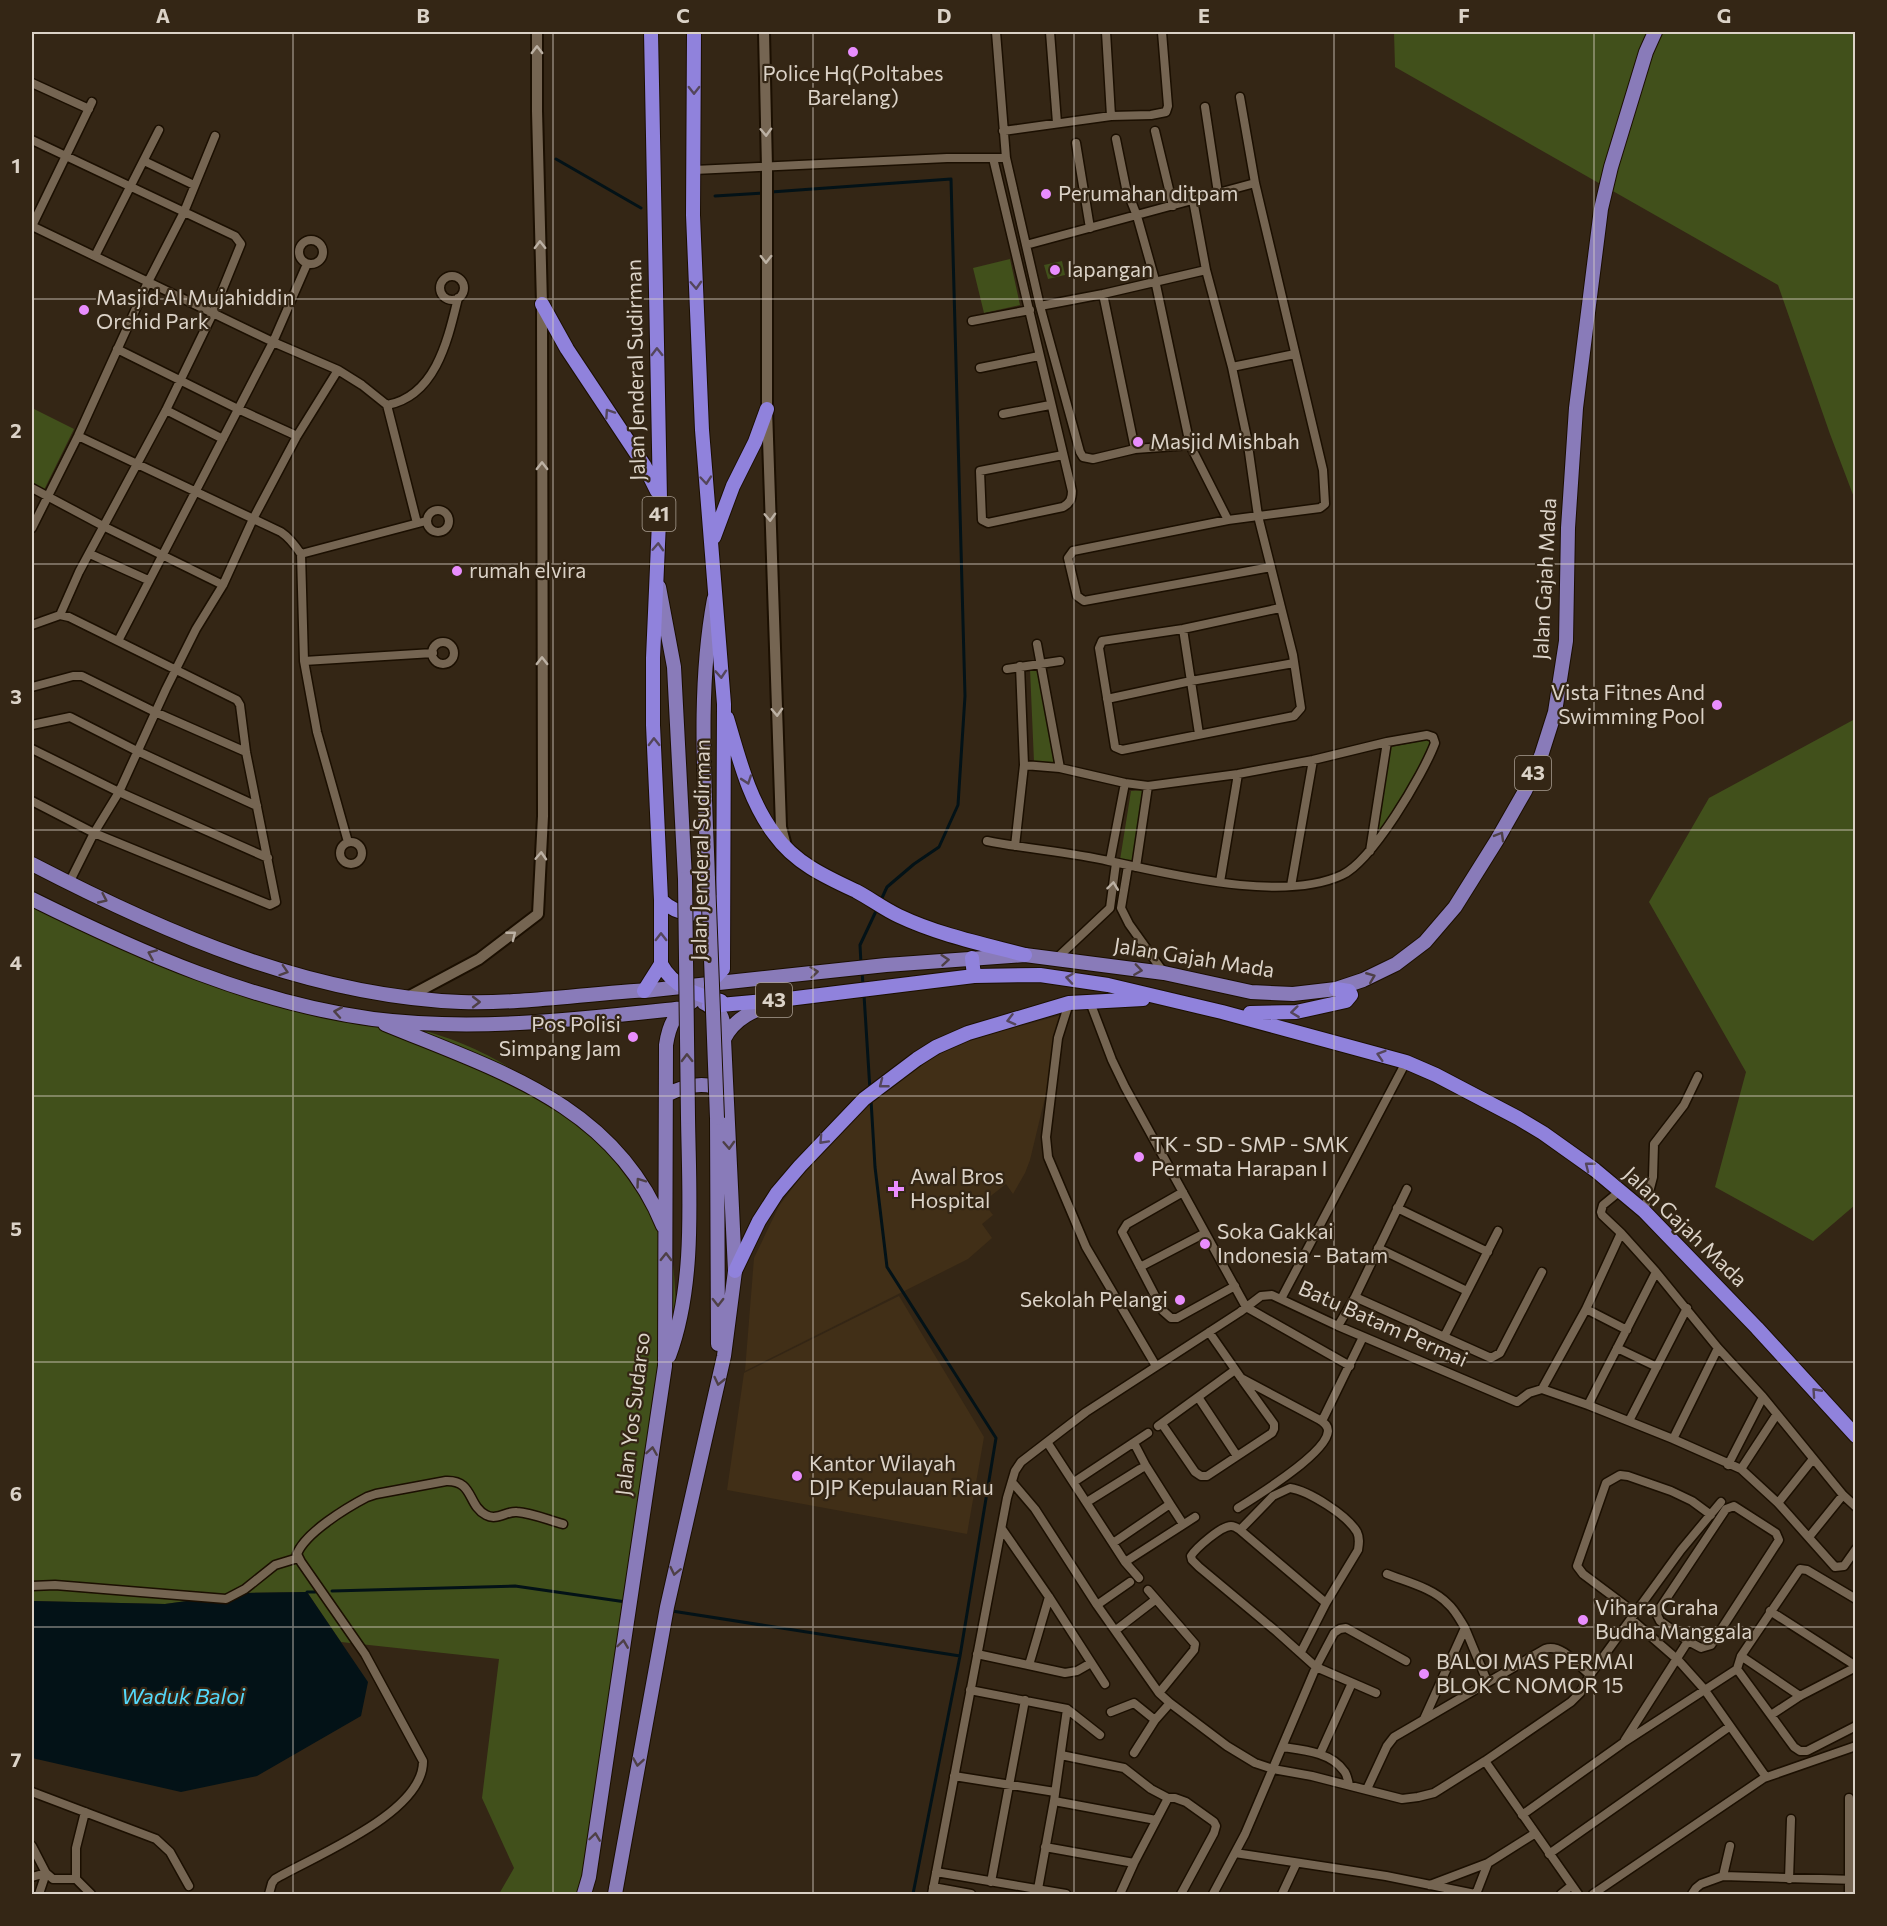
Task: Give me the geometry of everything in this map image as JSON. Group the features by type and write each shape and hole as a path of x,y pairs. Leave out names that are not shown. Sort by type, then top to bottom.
{"highway":[{"name":"Jalan Jenderal Sudirman","path":"644,991 661,964 661,900 653,725 653,658 660,499 651,32"},
{"name":"Jalan Jenderal Sudirman","path":"694,32 693,215 702,430 724,704 723,969 710,983"},
{"path":"542,304 567,349 644,465 660,499"},
{"path":"712,543 733,486 755,442 767,409"},
{"path":"724,704 751,792 762,816 788,851 827,878 858,892 899,916 931,929 1025,955"},
{"path":"661,900 681,912 697,914 712,907 722,896"},
{"path":"972,958 974,976"},
{"path":"661,964 669,977 698,998"},
{"name":"Jalan Gajah Mada","path":"698,998 744,1003 974,976 1016,974 1061,977 1108,985 1222,1012 1406,1062 1464,1089 1534,1128 1578,1157 1620,1191 1644,1211 1757,1328 1856,1436"},
{"path":"1222,1012 1266,1014 1296,1012 1346,1002 1350,998 1349,991 1336,989"},
{"path":"735,1271 759,1221 777,1193 833,1130 864,1099 901,1070 936,1047 968,1033 1070,1003 1132,999 1172,1000"}],"main road":[{"name":"Jalan Gajah Mada","path":"744,980 886,965 1025,955 1164,973 1251,992 1293,994 1336,989 1363,980 1410,955 1436,931 1455,908 1525,791 1547,741 1555,712 1566,641 1568,528 1574,437 1601,208 1646,52 1655,32"},
{"path":"657,577 674,667 685,879 688,1117 688,1251 678,1326 665,1366"},
{"path":"715,591 706,642 704,731 717,1118 718,1342 724,1356"},
{"path":"32,864 171,930 264,964 322,981 408,997 461,1002 498,1002 663,990 698,998 718,1010 723,1018 735,1271 724,1356 667,1606 615,1894"},
{"path":"32,899 208,977 296,1004 373,1019 469,1056 545,1094 577,1116 603,1138 627,1164 649,1196 666,1234"},
{"path":"644,991 744,980"},
{"path":"666,1010 698,998 723,984 744,980"},
{"path":"698,998 710,983"},
{"name":"Jalan Gajah Mada","path":"373,1019 435,1024 502,1024 666,1010 681,1008 698,998"},
{"path":"724,1039 729,1029 747,1014 788,999"},
{"name":"Jalan Yos Sudarso","path":"584,1894 591,1865 665,1366 666,1046 668,1027 681,1008"},
{"path":"666,1095 684,1087 702,1085 714,1087 726,1095"}],"street":[{"path":"408,997 479,959 538,914 543,816 542,304 537,32"},
{"path":"764,32 767,168 767,409 781,827 788,851"},
{"path":"996,32 1006,158 1040,306 1080,452 1083,457 1093,459 1134,449 1190,445"},
{"path":"1050,32 1057,123"},
{"path":"1107,32 1111,116"},
{"path":"1003,131 1111,116 1151,115 1167,111 1162,32"},
{"path":"32,83 90,106 32,226 273,342 338,370 387,405 422,522 301,554"},
{"path":"1240,97 1255,183 1323,470 1324,504 1320,508 1228,520 1073,550 1068,558 1077,596 1086,601 1271,567"},
{"path":"1205,107 1218,193"},
{"path":"95,256 159,130"},
{"path":"1155,131 1173,206"},
{"path":"32,528 78,436 148,282 184,212 215,136"},
{"path":"1116,139 1126,188 1137,216 1155,280 1190,445 1228,520"},
{"path":"32,140 235,236 241,244 213,313 181,380 60,615"},
{"path":"1076,143 1090,228"},
{"path":"694,170 947,158 1006,158"},
{"path":"993,158 1030,310 1050,405 1063,455 1072,491 1072,497 1067,505 988,523 982,520 980,471 1063,455"},
{"path":"144,161 194,184"},
{"path":"1026,245 1255,183"},
{"path":"1193,200 1206,270 1232,367 1247,438 1257,516 1294,663 1302,704 1300,711 1294,716 1118,749 1115,747 1100,648 1102,641 1183,629 1280,608"},
{"path":"118,641 273,342 307,264"},
{"path":"1040,306 1206,270"},
{"path":"1103,294 1134,449"},
{"path":"387,405 406,398 418,389 434,370 446,346 458,298"},
{"path":"972,321 1030,310"},
{"path":"117,349 297,436"},
{"path":"1232,367 1295,354"},
{"path":"980,368 1040,356"},
{"path":"69,883 94,833 119,792 155,711 196,629 223,585 253,519 297,436 338,370"},
{"path":"1003,414 1050,405"},
{"path":"166,410 223,439"},
{"path":"78,436 287,536 301,554 304,661 317,732 348,842"},
{"path":"32,488 223,585"},
{"path":"90,554 148,580"},
{"path":"32,624 60,615 69,617 237,700 240,705 246,752 276,900 272,905 94,833 32,801"},
{"path":"1183,629 1199,734"},
{"path":"1037,644 1060,768"},
{"path":"304,661 433,653"},
{"path":"1007,669 1060,661"},
{"path":"1107,699 1294,663"},
{"path":"1015,846 1023,765 1020,666"},
{"path":"32,687 82,675 246,752"},
{"path":"32,724 60,717 70,717 137,751 257,806"},
{"path":"987,841 1220,882 1291,886 1317,882 1343,875 1370,852 1391,823 1436,743 1430,735 1238,774 1148,786 1060,768 1023,765"},
{"path":"1370,852 1387,742"},
{"path":"32,749 119,792 268,858"},
{"path":"1291,886 1313,760"},
{"path":"1220,882 1238,774"},
{"path":"1057,958 1110,908 1113,862 1125,783"},
{"path":"1148,786 1121,908 1129,924 1164,973"},
{"path":"1110,908 1121,908"},
{"path":"1090,1002 1116,1069 1246,1307 1350,1366"},
{"path":"1070,1003 1058,1038 1047,1137 1048,1157 1086,1247 1156,1366"},
{"name":"Batu Batam Permai","path":"1406,1062 1281,1299 1363,1337 1517,1402 1528,1393 1542,1389"},
{"path":"1644,1211 1653,1177 1654,1144 1684,1105 1698,1076"},
{"path":"1338,1326 1407,1189"},
{"path":"1620,1191 1603,1205 1601,1212 1604,1218 1621,1233 1656,1272 1843,1495 1856,1507"},
{"path":"1183,1192 1124,1227 1122,1233 1162,1311 1176,1318 1235,1286"},
{"path":"1398,1208 1488,1252"},
{"path":"1444,1337 1498,1232"},
{"path":"1140,1267 1205,1233"},
{"path":"1621,1233 1586,1309 1542,1389 1673,1439 1741,1470 1778,1503 1838,1568 1844,1566 1856,1549"},
{"path":"1378,1248 1467,1291"},
{"path":"1354,1297 1488,1358 1497,1356 1542,1272"},
{"path":"1588,1405 1656,1272"},
{"path":"971,1894 932,1891 977,1654 1015,1471 1021,1462 1086,1412 1261,1296 1272,1295 1281,1299"},
{"path":"1629,1422 1687,1308"},
{"path":"1586,1309 1627,1330"},
{"path":"1209,1332 1275,1427 1272,1433 1214,1473 1201,1476 1195,1472 1160,1425 1235,1370"},
{"path":"1322,1421 1363,1337"},
{"path":"1617,1348 1657,1367"},
{"path":"1673,1439 1718,1348"},
{"path":"1238,1508 1302,1464 1328,1433 1327,1425 1322,1421 1240,1378"},
{"path":"1198,1397 1237,1456"},
{"path":"1728,1465 1763,1397"},
{"path":"1741,1470 1777,1414"},
{"path":"1074,1482 1148,1433"},
{"path":"1047,1442 1125,1562 1139,1578"},
{"path":"1134,1443 1183,1524"},
{"path":"1778,1503 1813,1459"},
{"path":"1087,1502 1146,1466"},
{"path":"1711,1515 1692,1500 1620,1475 1606,1483 1577,1566 1583,1574 1633,1616 1704,1689 1766,1778"},
{"path":"269,1894 275,1879 375,1824 406,1798 423,1770 423,1761 365,1654 298,1558 298,1551 315,1532 367,1497 446,1481 457,1481 463,1485 479,1509 487,1516 503,1517 509,1512 517,1512 563,1524"},
{"path":"1012,1482 1035,1509 1097,1605 1159,1693 1170,1703 1246,1759 1273,1769 1312,1776 1402,1799 1426,1796 1485,1761 1562,1709 1580,1693 1590,1675 1681,1550 1721,1502"},
{"path":"1240,1530 1273,1496 1290,1488 1305,1492 1349,1522 1358,1533 1360,1542 1358,1550 1300,1652"},
{"path":"1809,1537 1843,1495"},
{"path":"1113,1543 1170,1504"},
{"path":"1731,1506 1737,1507 1776,1533 1779,1543 1711,1645 1701,1648 1688,1641 1660,1621 1657,1616 1658,1611 1726,1509 1731,1506"},
{"path":"1125,1562 1195,1517"},
{"path":"1326,1604 1233,1526 1225,1528 1194,1551 1191,1556 1192,1560 1316,1667 1376,1693"},
{"path":"1002,1529 1105,1684"},
{"path":"32,1586 55,1585 226,1599 245,1589 275,1565 298,1558"},
{"path":"1522,1815 1623,1743 1737,1669 1741,1656 1798,1570 1803,1569 1856,1599"},
{"path":"1387,1574 1421,1587 1449,1604 1465,1628 1488,1682"},
{"path":"1097,1605 1130,1582"},
{"path":"1148,1590 1195,1644 1194,1650 1159,1693"},
{"path":"1029,1665 1049,1597"},
{"path":"1116,1630 1155,1600"},
{"path":"1770,1611 1856,1666 1800,1696 1771,1715"},
{"path":"1213,1894 1235,1853 1316,1667 1334,1634 1342,1628 1406,1661"},
{"path":"1424,1720 1465,1628"},
{"path":"1623,1743 1688,1641"},
{"path":"1367,1789 1392,1739 1545,1649 1552,1647 1560,1650 1590,1675"},
{"path":"977,1654 1065,1673 1077,1671 1091,1663"},
{"path":"1741,1656 1800,1696"},
{"path":"1737,1669 1794,1747 1800,1751 1807,1751 1856,1726"},
{"path":"1320,1754 1352,1683"},
{"path":"970,1690 1067,1709 1101,1735"},
{"path":"991,1882 1025,1700"},
{"path":"1112,1712 1134,1702 1155,1720"},
{"path":"1134,1754 1155,1720 1170,1703"},
{"path":"1038,1889 1067,1709"},
{"path":"1549,1854 1730,1727"},
{"path":"1593,1894 1766,1778 1856,1746"},
{"path":"1282,1747 1320,1754 1332,1759 1345,1771 1349,1785"},
{"path":"1061,1755 1124,1768 1151,1789 1168,1798 1175,1797 1186,1802 1214,1822 1216,1826 1214,1833 1181,1894"},
{"path":"1485,1761 1578,1894"},
{"path":"954,1776 1008,1784 1156,1820"},
{"path":"32,1792 156,1839 170,1852 189,1886"},
{"path":"1120,1894 1168,1798"},
{"path":"1849,1798 1852,1817 1852,1880 1849,1894"},
{"path":"85,1812 76,1848 76,1879 91,1894"},
{"path":"1789,1879 1791,1819"},
{"path":"1430,1885 1488,1863 1534,1834"},
{"path":"32,1846 46,1873 53,1879 76,1879"},
{"path":"1723,1876 1730,1846"},
{"path":"1045,1847 1134,1863"},
{"path":"1235,1853 1475,1894 1488,1863"},
{"path":"1282,1894 1296,1864"},
{"path":"936,1872 1066,1894"},
{"path":"32,1877 46,1873"},
{"path":"39,1894 46,1873"},
{"path":"1692,1894 1701,1884 1723,1876 1852,1880"},
{"path":"1561,1894 1571,1886"}],"shaded area":[{"name":"Awal Bros Hospital","path":"1065,1014 1025,1173 1013,1194 1006,1184 983,1202 993,1215 982,1224 992,1238 968,1259 745,1371 754,1258 779,1206 812,1162 892,1081 929,1059 983,1036"},
{"path":"899,1296 984,1437 967,1534 727,1490 744,1373"}],"green space":[{"path":"1394,32 1855,32 1855,500 1778,285 1395,67"},
{"path":"1010,259 1020,305 984,313 973,268"},
{"name":"lapangan","path":"1062,261 1065,275 1048,279 1044,265"},
{"path":"32,408 74,429 43,492 32,487"},
{"path":"1030,669 1041,669 1058,763 1034,762"},
{"path":"1855,719 1855,1205 1813,1241 1715,1187 1746,1072 1649,902 1709,798"},
{"path":"1431,739 1432,744 1387,824 1378,832 1391,747"},
{"path":"1150,790 1140,864 1120,860 1131,791"},
{"path":"32,892 126,936 223,975 288,997 420,1029 463,1044 491,1057 544,1091 590,1133 630,1182 664,1237 672,1260 676,1301 582,1894 499,1894 514,1868 482,1798 499,1659 341,1642 307,1592 245,1593 165,1604 32,1601"}],"water":[{"name":"Waduk Baloi","path":"307,1592 368,1682 361,1716 257,1776 181,1792 32,1758 32,1601 165,1604 245,1593"}],"waterway":[{"path":"556,159 641,208"},
{"path":"771,192 951,179 965,696 958,805 939,847 887,887 881,900"},
{"path":"715,196 764,193"},
{"path":"861,964 860,945 877,909"},
{"path":"862,971 863,985"},
{"path":"864,995 870,1090"},
{"path":"871,1100 875,1167 887,1267 996,1438 960,1656 913,1894"},
{"path":"332,1591 515,1586 626,1602"},
{"path":"307,1592 315,1592"},
{"path":"672,1611 960,1656"}],"place":[{"name":"Police Hq(Poltabes Barelang)","path":"853,52"},
{"name":"Perumahan ditpam","path":"1046,194"},
{"name":"lapangan","path":"1055,270"},
{"name":"Masjid Al Mujahiddin Orchid Park","path":"84,310"},
{"name":"Masjid Mishbah","path":"1138,442"},
{"name":"rumah elvira","path":"457,571"},
{"name":"Vista Fitnes And Swimming Pool","path":"1717,705"},
{"name":"Pos Polisi Simpang Jam","path":"633,1037"},
{"name":"TK - SD - SMP - SMK Permata Harapan I","path":"1139,1157"},
{"name":"Awal Bros Hospital","path":"896,1189"},
{"name":"Soka Gakkai Indonesia - Batam","path":"1205,1244"},
{"name":"Sekolah Pelangi","path":"1180,1300"},
{"name":"Kantor Wilayah DJP Kepulauan Riau","path":"797,1476"},
{"name":"Vihara Graha Budha Manggala","path":"1583,1620"},
{"name":"BALOI MAS PERMAI BLOK C NOMOR 15","path":"1424,1674"}]}
